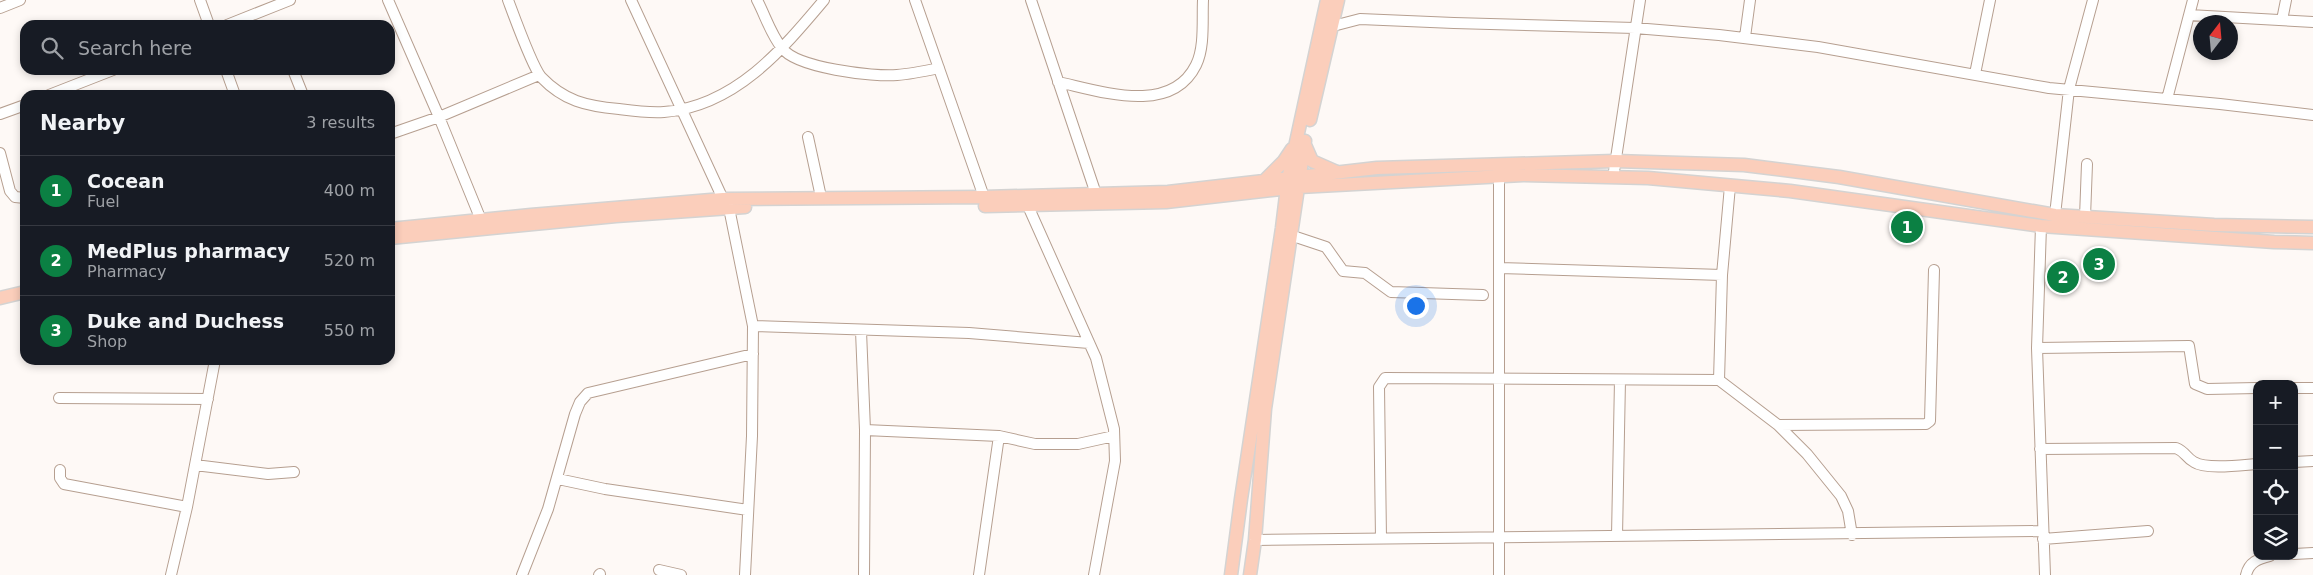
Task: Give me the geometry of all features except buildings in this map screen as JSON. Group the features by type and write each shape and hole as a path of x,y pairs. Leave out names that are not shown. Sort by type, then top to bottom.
{"main road":[{"path":"1231,575 1293,183 1327,0"},
{"path":"1264,181 1301,141 1333,26 1338,0"},
{"path":"1301,141 1312,161 1337,172"},
{"path":"395,237 726,203 766,206 1028,206 1166,202 1293,183 1337,172 1377,168 1615,160 1744,165 1839,177 2055,215 2214,225 2313,227"},
{"path":"395,229 481,220 821,197 984,198 1168,192 1264,181 1293,183 1523,175 1648,178 1790,191 2041,226 2313,243"},
{"path":"1250,575 1255,540 1264,419 1290,235 1293,183"},
{"path":"1946,213 1948,197"},
{"path":"2273,226 2274,242"},
{"path":"0,298 20,293"},
{"path":"0,305 20,301"}],"street":[{"path":"0,8 20,0"},
{"path":"200,0 208,20"},
{"path":"239,20 290,0"},
{"path":"388,0 481,220"},
{"path":"508,0 539,75 561,96 592,107 640,112 681,109 717,98 760,70 782,50 824,0"},
{"path":"631,0 726,203 753,326 752,436 745,575"},
{"path":"757,0 782,50 798,58 825,68 857,73 896,75 939,68"},
{"path":"915,0 984,198"},
{"path":"1030,0 1096,194"},
{"path":"1058,82 1146,98 1165,93 1187,78 1196,65 1201,45 1204,0"},
{"path":"1613,178 1640,0"},
{"path":"1745,37 1750,0"},
{"path":"1975,74 1990,0"},
{"path":"2055,215 2069,90 2093,0"},
{"path":"2167,99 2193,0"},
{"path":"2282,20 2286,0"},
{"path":"2189,15 2313,22"},
{"path":"1333,26 1360,19 1454,24 1635,28 1745,37 1818,47 2050,88 2313,115"},
{"path":"62,90 99,75"},
{"path":"228,75 233,90"},
{"path":"295,75 301,90"},
{"path":"395,132 439,117 539,75"},
{"path":"0,114 20,106"},
{"path":"808,137 821,197"},
{"path":"0,153 10,192 15,197 20,198"},
{"path":"2085,217 2087,164"},
{"path":"1499,177 1499,575"},
{"path":"1720,380 1722,275 1730,186"},
{"path":"1028,206 1096,358 1114,436 1115,461 1094,575"},
{"path":"2041,226 2037,348 2045,575"},
{"path":"1290,235 1326,247 1343,271 1369,275 1390,292 1483,295"},
{"path":"1499,268 1722,275"},
{"path":"1778,425 1926,424 1930,421 1934,270"},
{"path":"753,326 969,333 1088,343"},
{"path":"861,331 865,430 864,575"},
{"path":"2037,348 2190,346 2195,384 2207,389 2253,388"},
{"path":"522,575 558,479 575,414 580,402 588,393 752,354"},
{"path":"171,575 187,507 215,365"},
{"path":"1380,539 1380,383 1385,378 1720,380 1778,425 1807,454 1840,496 1848,511 1852,534"},
{"path":"1617,536 1620,380"},
{"path":"2298,388 2313,388"},
{"path":"59,398 208,399"},
{"path":"865,430 999,436 1035,444 1078,444 1114,436"},
{"path":"979,575 999,436"},
{"path":"2040,450 2176,448 2185,452 2193,462 2201,465 2253,464"},
{"path":"2298,462 2313,461"},
{"path":"195,465 268,474 294,472"},
{"path":"60,470 60,478 64,484 187,507"},
{"path":"558,479 614,490 748,510"},
{"path":"1255,540 1852,534 2043,535 2148,531"},
{"path":"2298,554 2313,553"},
{"path":"2246,575 2248,566 2258,560"},
{"path":"659,570 681,575"}],"place":[{"name":"Cocean","path":"1907,227"},
{"name":"Duke and Duchess","path":"2099,264"},
{"name":"MedPlus pharmacy","path":"2063,277"}]}
